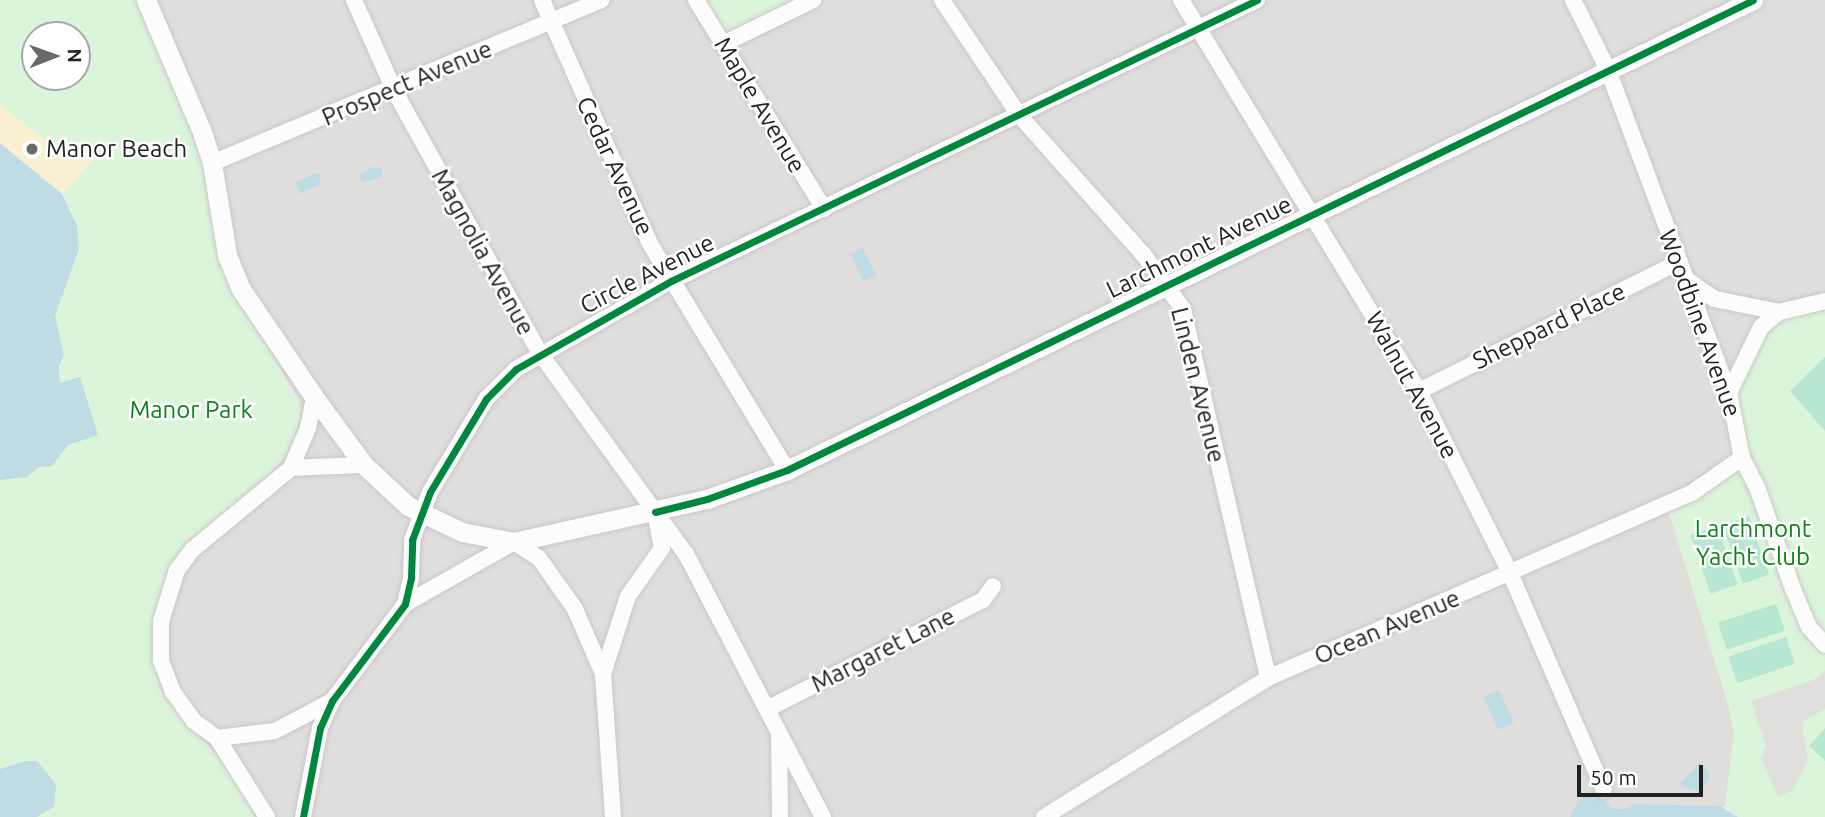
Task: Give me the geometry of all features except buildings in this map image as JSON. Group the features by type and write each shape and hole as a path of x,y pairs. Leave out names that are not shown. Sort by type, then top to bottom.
{"street":[{"path":"146,0 212,163 222,234 241,289 314,397 364,465 422,515 482,538 514,542 554,575 603,674"},
{"name":"Magnolia Avenue","path":"354,0 394,90 539,352 687,554 823,817"},
{"name":"Cedar Avenue","path":"542,0 600,138 671,281 787,470"},
{"name":"Prospect Avenue","path":"212,163 394,90 601,0"},
{"name":"Maple Avenue","path":"696,0 725,43 824,209"},
{"path":"725,43 813,0"},
{"name":"Linden Avenue","path":"942,0 1019,115 1166,283 1184,309 1268,678"},
{"name":"Walnut Avenue","path":"1181,0 1315,213 1419,391 1510,573 1604,790"},
{"name":"Circle Avenue","path":"303,817 320,728 332,701 404,604 411,577 412,540 429,492 486,400 539,352 671,281 824,209 927,155 1019,115 1257,0"},
{"name":"Woodbine Avenue","path":"1573,0 1608,70 1729,393 1742,458 1809,627 1825,645"},
{"name":"Larchmont Avenue","path":"514,542 707,499 787,470 1166,283 1754,0"},
{"name":"Sheppard Place","path":"1419,391 1679,262"},
{"path":"1686,279 1715,299 1779,312 1825,301"},
{"path":"1729,393 1750,343 1779,312"},
{"path":"267,817 217,738 194,720 164,672 161,621 170,588 192,550 291,468 308,428 314,397"},
{"name":"Ocean Avenue","path":"1044,817 1268,678 1693,492 1742,458"},
{"path":"291,468 364,465"},
{"path":"613,817 603,674 628,596 662,548 655,512"},
{"name":"Circle Avenue","path":"404,604 514,542"},
{"name":"Margaret Lane","path":"767,709 983,600 993,586"},
{"name":"Circle Avenue","path":"217,738 275,731 332,701"},
{"path":"779,732 780,817"}],"shaded area":[{"path":"138,0 1825,0 1825,303 1744,458 1729,708 1734,734 1725,807 1632,804 1626,809 1569,817 255,817 235,775 179,715 159,684 152,629 158,597 194,538 276,468 295,438 299,401 225,276 212,231 201,156"},
{"path":"1825,671 1825,709 1802,722 1808,761 1793,790 1778,797 1761,758 1766,746 1751,701 1813,680"}],"sand":[{"name":"Manor Beach","path":"0,104 64,156 77,141 92,162 62,194 0,143"}],"green space":[{"name":"Manor Park","path":"0,0 138,0 194,131 225,276 302,409 295,438 276,468 204,528 171,570 158,597 152,629 159,684 179,715 235,775 255,817 37,817 54,807 11,765 0,769 0,480 26,477 38,467 52,466 68,445 98,435 80,377 61,383 59,366 64,355 55,316 79,249 77,226 62,194 92,161 77,142 64,156 0,104"},
{"path":"703,0 802,0 726,38"},
{"name":"Larchmont Yacht Club","path":"1825,303 1825,817 1738,817 1725,807 1734,734 1729,708 1667,506 1743,458 1732,394 1751,345 1779,314"},
{"path":"1825,357 1825,431 1790,391"},
{"path":"1749,516 1769,575 1743,584 1723,525"},
{"path":"1717,526 1737,585 1711,594 1691,535"},
{"path":"1776,604 1785,631 1727,649 1718,623"},
{"path":"1786,637 1795,663 1737,683 1728,657"},
{"path":"1825,728 1825,761 1809,746"}],"water":[{"path":"0,143 62,194 77,226 79,249 55,316 64,355 59,366 60,383 80,377 98,435 68,445 52,466 38,467 27,477 0,480"},
{"path":"372,167 382,168 382,177 361,183 360,174"},
{"path":"319,172 321,184 300,194 295,182"},
{"path":"863,248 876,275 864,281 850,254"},
{"path":"1499,690 1514,723 1498,730 1483,697"},
{"path":"26,761 37,761 56,784 54,807 37,817 0,817 0,769"},
{"path":"1701,762 1710,774 1707,783 1698,791 1685,788 1680,783"},
{"path":"1582,795 1603,799 1613,809 1626,809 1632,804 1720,806 1738,817 1570,817"}],"cycle path":[{"path":"303,817 320,728 332,701 405,604 411,577 412,540 430,492 486,399 516,369 671,281 1257,0"},
{"path":"655,512 707,499 787,470 1753,0"}],"place":[{"name":"Manor Beach","path":"32,149"}]}
